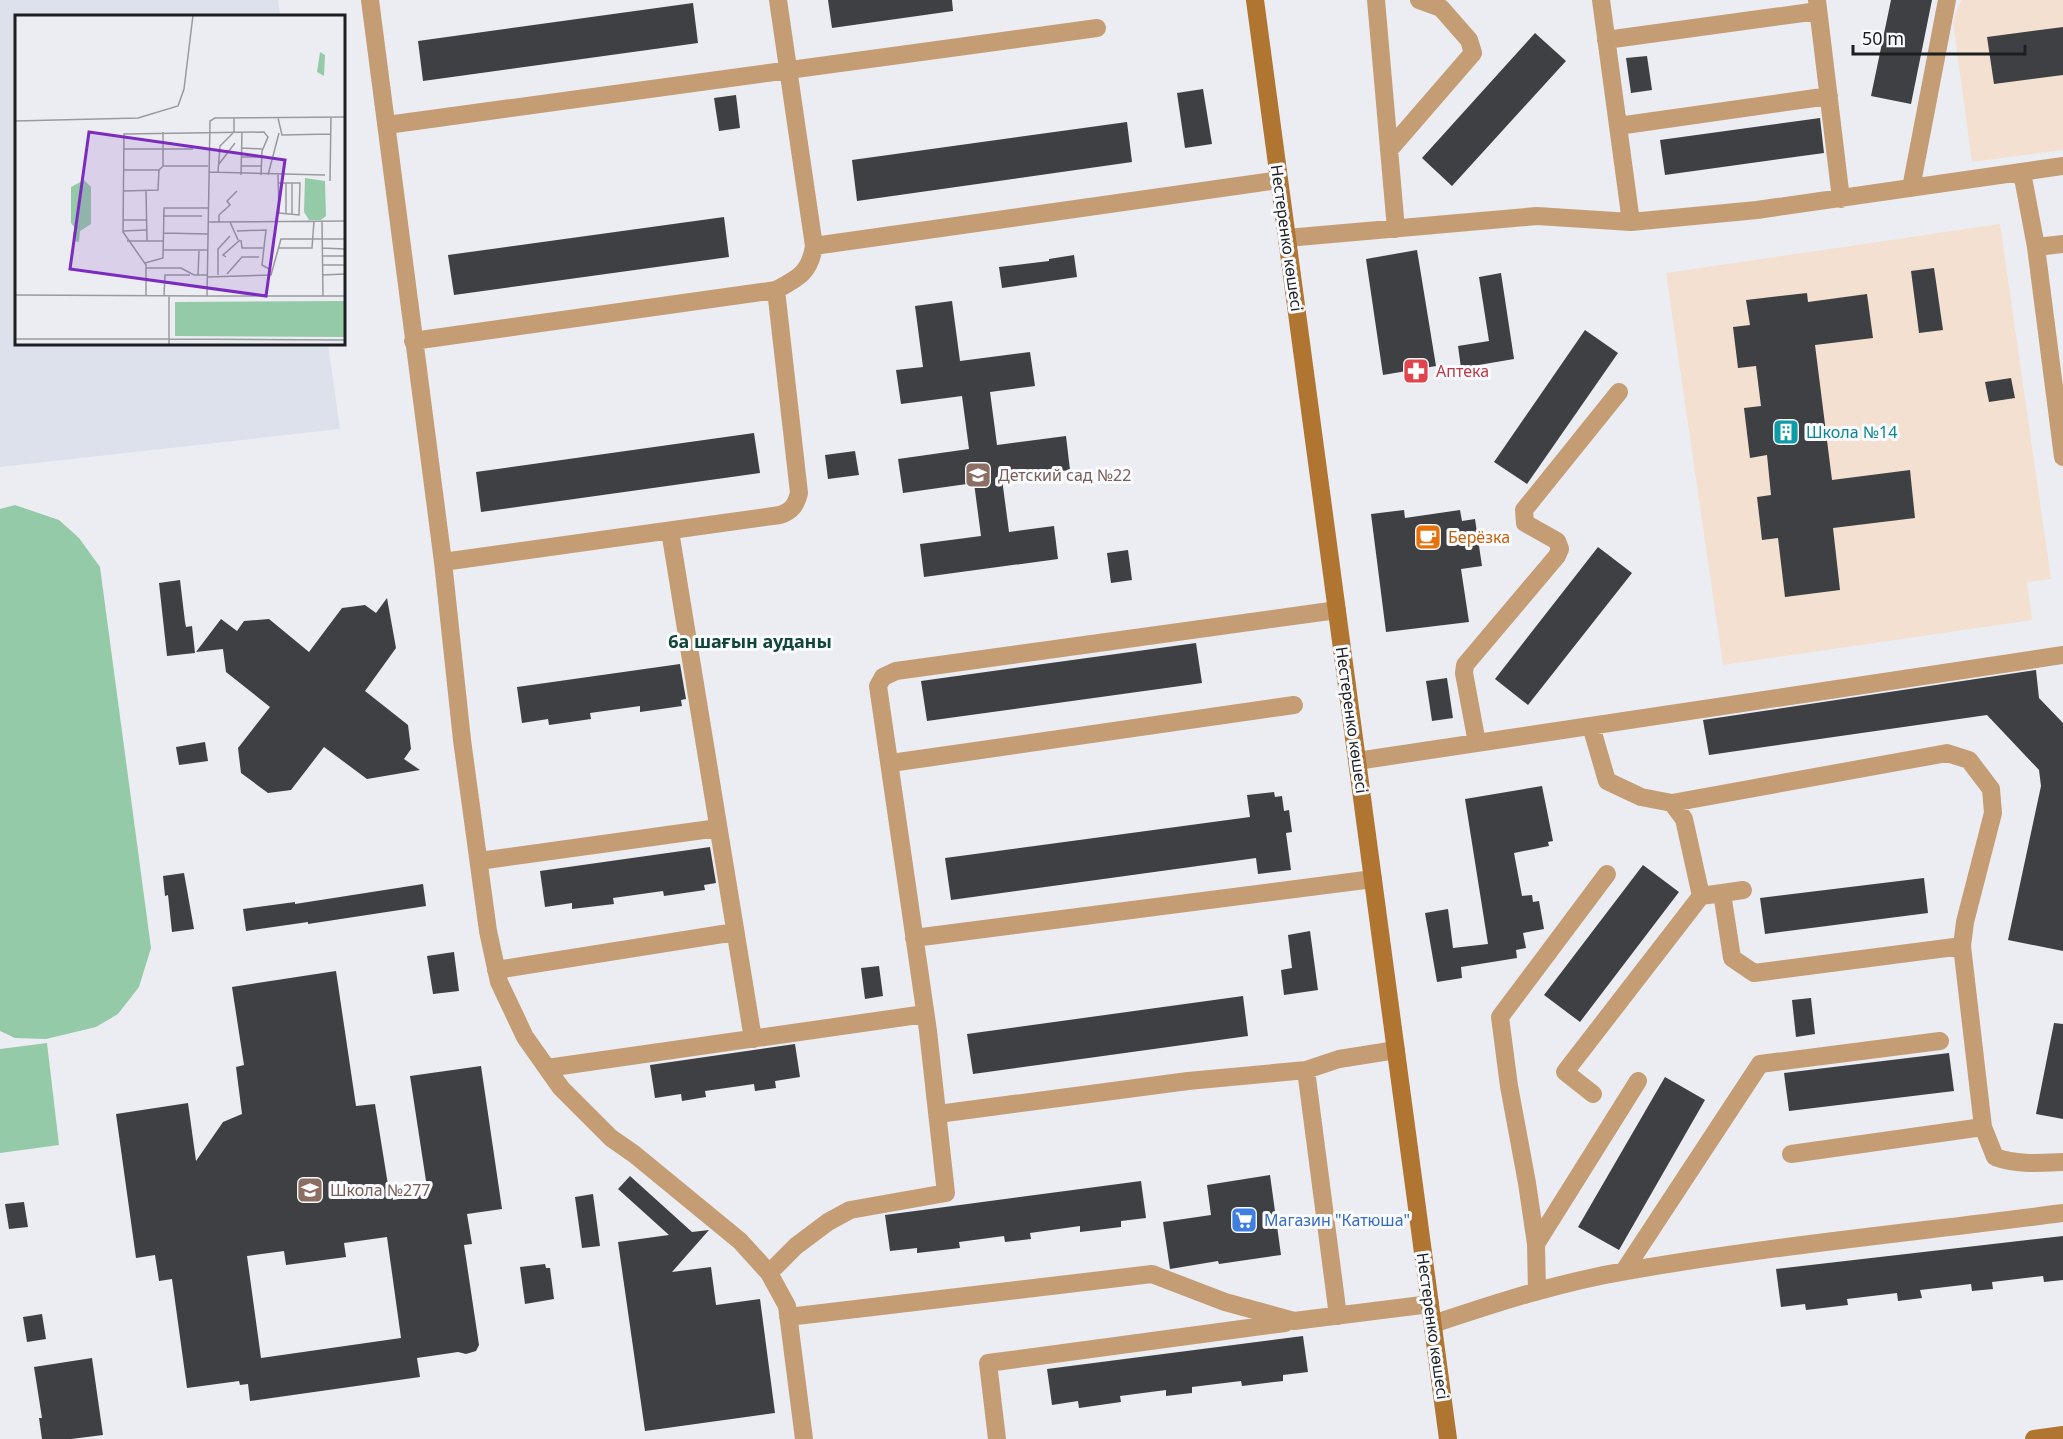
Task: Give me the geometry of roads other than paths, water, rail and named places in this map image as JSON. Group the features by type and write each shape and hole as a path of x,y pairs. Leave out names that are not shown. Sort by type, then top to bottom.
{"main road":[{"name":"Нестеренко көшесі","path":"1256,0 1448,1439"},
{"path":"2034,1439 2063,1435"}],"street":[{"path":"370,0 443,562 462,740 488,931 496,970 507,1001 525,1037 561,1088 611,1138 634,1154 740,1242 769,1273 787,1306 804,1439"},
{"path":"413,341 777,290 803,274 811,261 814,246 778,0"},
{"path":"1376,0 1396,229"},
{"path":"1389,150 1473,53 1469,39 1444,4 1419,0"},
{"path":"1601,0 1631,222"},
{"path":"1911,188 1947,0"},
{"path":"1606,40 1818,5 1841,199"},
{"path":"387,125 1097,28"},
{"path":"1618,126 1829,96"},
{"path":"1287,238 1537,216 1631,222 1757,210 2063,166"},
{"path":"2020,172 2036,247 2063,457"},
{"path":"814,246 1279,180"},
{"path":"2036,247 2063,244"},
{"path":"443,562 780,516 790,511 800,493 777,290"},
{"path":"1476,743 1464,673 1465,665 1557,556 1560,549 1557,541 1525,523 1524,510 1619,392"},
{"path":"670,531 753,1039"},
{"path":"769,1273 796,1246 828,1222 850,1210 946,1193 925,1014 891,763 878,686 883,677 896,671 1337,610"},
{"path":"1357,760 2063,655"},
{"path":"891,763 1294,705"},
{"path":"1591,726 1607,781 1641,797 1672,803 1947,753 1969,760 1991,789 1993,813 1965,922 1962,946 1983,1127 1995,1157 2008,1162 2063,1162"},
{"path":"1672,803 1684,819 1701,896"},
{"path":"479,861 718,828"},
{"path":"1537,1291 1536,1244 1509,1086 1500,1017 1607,874"},
{"path":"914,938 1373,879"},
{"path":"1593,1094 1565,1072 1701,896 1743,890"},
{"path":"1722,893 1732,958 1754,973 1962,946"},
{"path":"496,970 735,932"},
{"path":"547,1068 925,1014"},
{"path":"1624,1271 1760,1064 1940,1041"},
{"path":"938,1114 1188,1082 1306,1070 1339,1059 1396,1050"},
{"path":"1306,1070 1338,1316"},
{"path":"1536,1244 1638,1081"},
{"path":"1791,1154 1983,1127"},
{"path":"1433,1324 1537,1291 1624,1271 2063,1213"},
{"path":"788,1317 1152,1274 1225,1302 1294,1321"},
{"path":"997,1439 988,1363 1430,1304"}],"place":[{"name":"Аптека","path":"1416,371"},
{"name":"Школа №14","path":"1786,432"},
{"name":"Детский сад №22","path":"978,475"},
{"name":"Берёзка","path":"1428,537"},
{"name":"Школа №277","path":"310,1190"},
{"name":"Магазин \"Катюша\"","path":"1244,1220"}],"district":[{"name":"6а шағын ауданы","path":"750,642"}]}
